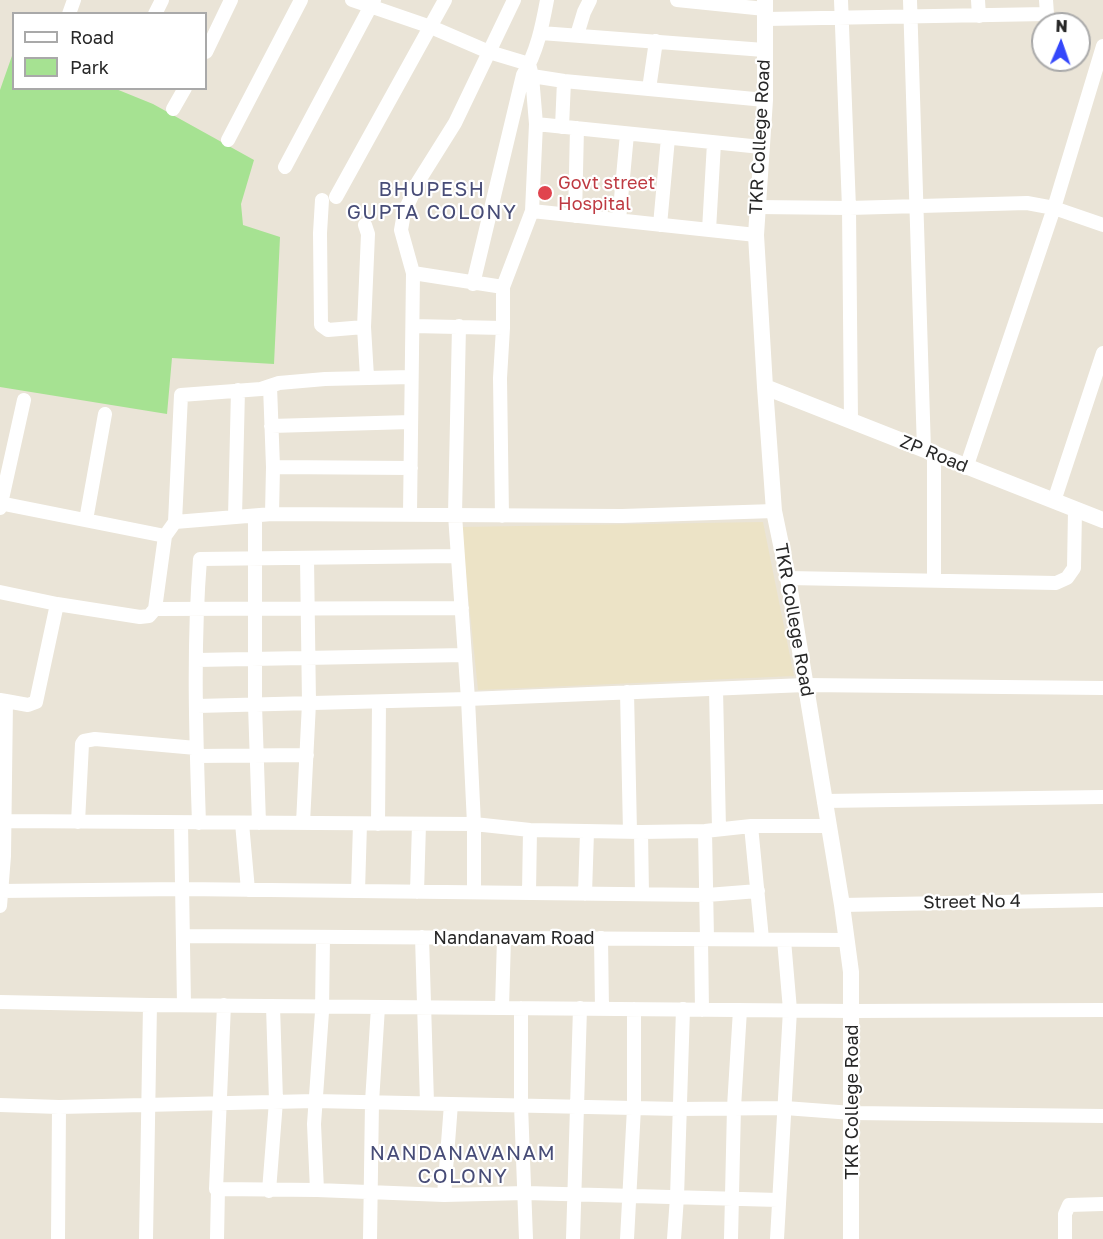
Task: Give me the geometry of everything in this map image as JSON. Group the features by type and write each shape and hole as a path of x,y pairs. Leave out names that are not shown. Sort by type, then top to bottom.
{"street":[{"path":"207,50 231,0"},
{"path":"228,140 301,0"},
{"path":"352,0 372,3 531,70 564,81 765,100"},
{"path":"364,327 328,330 321,325 320,233 329,198 445,0"},
{"path":"410,513 413,273 401,230 404,213 418,182 455,123 514,0"},
{"path":"502,516 500,378 503,287 532,211 536,124 531,70 547,0"},
{"path":"577,35 590,0"},
{"path":"677,0 728,3 840,16 1047,14 1046,0"},
{"path":"841,0 849,208 851,421"},
{"path":"910,0 934,580"},
{"path":"978,0 979,16"},
{"path":"285,167 372,3"},
{"name":"TKR College Road","path":"765,9 765,100 760,147 756,235 765,387 774,511 788,578 851,972 852,1239"},
{"path":"541,33 764,50"},
{"path":"649,89 656,41"},
{"path":"966,468 1054,208 1103,46"},
{"path":"473,284 523,75 531,70"},
{"path":"564,81 575,216"},
{"path":"173,109 184,90"},
{"path":"536,124 760,147"},
{"path":"619,220 627,134"},
{"path":"660,225 668,138"},
{"path":"708,230 714,142"},
{"path":"757,207 917,207 1027,203 1054,208 1103,225"},
{"path":"532,211 756,235"},
{"path":"365,225 368,234 364,327 367,377"},
{"path":"413,273 503,287"},
{"path":"412,326 503,328"},
{"path":"459,326 455,515 468,699 474,824 474,892"},
{"path":"1054,501 1103,353"},
{"path":"0,592 57,604 140,617 149,616 155,609 165,536 175,522 181,395 261,389 279,383 367,377 411,377"},
{"path":"270,386 272,514"},
{"name":"ZP Road","path":"765,387 1103,520"},
{"path":"235,518 238,390"},
{"path":"24,400 0,504 165,536"},
{"path":"86,520 105,414"},
{"path":"272,426 411,422"},
{"path":"273,467 411,468"},
{"path":"788,578 1056,583 1067,578 1074,568 1075,510"},
{"path":"175,522 272,514 622,516 774,511"},
{"path":"255,517 255,705 259,823"},
{"path":"199,823 196,752 196,609 200,559 457,556"},
{"path":"303,824 309,703 307,558"},
{"path":"0,906 4,821 3,701 28,705 36,702 57,604"},
{"path":"155,609 462,608"},
{"path":"197,660 465,655"},
{"path":"197,706 379,702 805,686 1103,688"},
{"path":"702,1010 704,939 712,830 716,689"},
{"path":"627,692 642,894"},
{"path":"378,824 379,702"},
{"path":"78,822 84,741 94,739 196,752 307,755"},
{"path":"824,801 1103,797"},
{"path":"4,821 474,824 530,830 587,832 712,830 752,826 828,826"},
{"path":"181,823 184,1005"},
{"path":"242,823 248,890"},
{"path":"358,891 360,824"},
{"path":"417,892 419,824"},
{"path":"752,826 762,939"},
{"path":"529,893 530,830"},
{"path":"585,894 587,832"},
{"path":"0,891 248,890 707,895 758,891"},
{"name":"Street No 4","path":"842,905 1103,900"},
{"name":"Nandanavam Road","path":"183,936 846,940"},
{"path":"316,1190 315,1101 323,937"},
{"path":"422,937 426,1103"},
{"path":"502,1008 504,938"},
{"path":"601,938 602,1009"},
{"path":"777,1239 790,1010 784,939"},
{"path":"0,1002 702,1010 1103,1010"},
{"path":"146,1239 150,1005"},
{"path":"217,1239 218,1190 216,1189 224,1005"},
{"path":"269,1191 276,1101 273,1006"},
{"path":"370,1239 372,1102 378,1007"},
{"path":"521,1008 521,1105 526,1239"},
{"path":"573,1239 580,1008"},
{"path":"627,1239 634,1108 634,1009"},
{"path":"674,1239 678,1197 682,1009"},
{"path":"730,1239 740,1010"},
{"path":"0,1105 59,1107 315,1101 679,1109 734,1107 852,1113 1103,1116"},
{"path":"444,1194 451,1104"},
{"path":"58,1239 59,1107"},
{"path":"218,1190 526,1193 778,1200"},
{"path":"1065,1239 1065,1214 1069,1205 1103,1204"}],"shaded area":[{"path":"763,522 794,676 478,690 461,527"}],"green space":[{"path":"12,56 12,90 118,90 153,104 254,160 241,204 243,225 280,237 274,364 172,358 167,414 0,387 0,90"}],"place":[{"name":"Govt street Hospital","path":"545,193"}],"district":[{"name":"BHUPESH GUPTA COLONY","path":"432,202"},
{"name":"NANDANAVANAM COLONY","path":"463,1166"}]}
